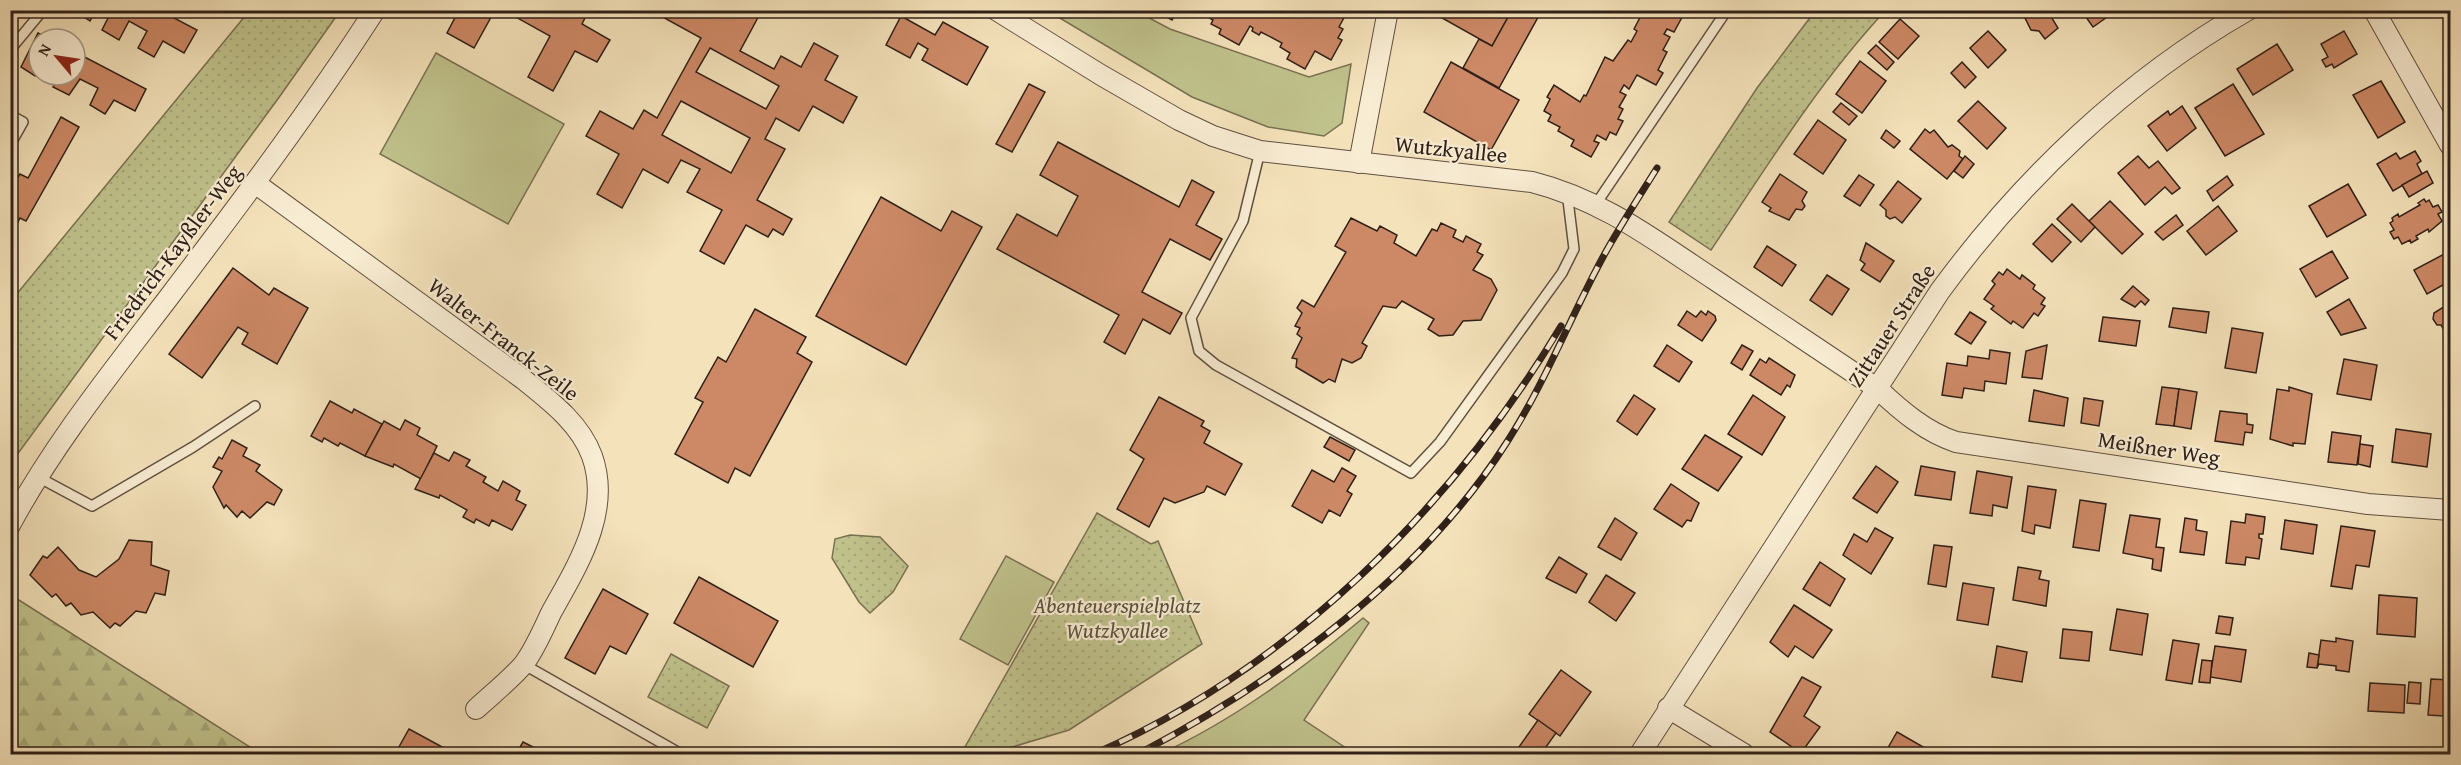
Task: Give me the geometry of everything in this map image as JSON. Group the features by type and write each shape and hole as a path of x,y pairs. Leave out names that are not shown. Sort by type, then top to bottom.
{"street":[{"name":"Friedrich-Kayßler-Weg","path":"10,525 38,477 118,364 255,183 375,10"},
{"name":"Wutzkyallee","path":"996,10 1179,120 1213,136 1260,151 1532,182 1567,191 1596,204 1665,246 1878,389"},
{"path":"1359,163 1388,10"},
{"name":"Zittauer Straße","path":"1640,754 1940,291 1980,237 2075,138 2174,58 2248,10"},
{"path":"2374,10 2451,145"},
{"name":"Walter-Franck-Zeile","path":"255,183 523,379 554,404 581,434 598,476 594,525 582,556 523,664 476,709"},
{"name":"Meißner Weg","path":"1878,389 1898,408 1938,435 1956,442 2368,504 2451,510"},
{"path":"1668,708 1744,754"}],"lane":[{"path":"10,50 43,10"},
{"path":"1596,204 1727,10"},
{"path":"10,115 23,122 10,145"},
{"path":"1260,151 1243,221 1191,318 1199,351 1216,365 1411,473 1440,442 1562,273 1574,249 1567,191"},
{"path":"38,477 92,506 193,447 255,406"},
{"path":"523,664 681,754"}],"green space":[{"path":"250,10 340,11 11,463 11,301"},
{"path":"1048,11 1136,11 1170,29 1309,77 1351,64 1342,123 1324,136 1268,127 1192,97"},
{"path":"1815,11 1885,11 1837,67 1815,97 1711,250 1669,222 1757,88"},
{"path":"436,53 564,124 508,224 380,154"},
{"name":"Abenteuerspielplatz Wutzkyallee","path":"1097,513 1151,544 1158,541 1202,644 1069,730 989,754 961,754"},
{"path":"850,535 880,537 908,566 893,592 870,613 859,602 832,558 835,539"},
{"path":"1006,556 1054,582 1008,665 960,639"},
{"path":"11,595 261,754 11,754"},
{"path":"1363,618 1369,623 1304,720 1355,754 1160,754 1214,726 1266,693"},
{"path":"671,654 729,686 707,728 648,697"}],"building":[{"path":"73,10 96,10 90,21"},
{"path":"112,10 159,10 197,30 184,53 163,41 154,57 138,48 147,31 129,21 119,40 102,30"},
{"path":"459,10 495,10 474,48 447,33"},
{"path":"503,10 557,10 564,15 566,10 589,10 582,24 610,40 597,62 575,51 553,91 528,77 550,36"},
{"path":"650,10 762,10 740,51 774,69 781,56 801,67 814,43 838,56 825,80 857,97 843,123 813,106 799,131 776,118 765,139 785,149 757,200 792,219 783,235 773,229 768,237 746,225 724,264 700,251 722,210 687,192 700,169 681,160 668,183 643,169 622,208 597,194 619,154 586,136 600,111 633,129 644,110 657,118 701,38","holes":["710,48 779,86 766,109 696,72","681,101 750,138 731,173 662,135"]},
{"path":"1154,10 1178,10 1172,20"},
{"path":"1196,10 1290,10 1308,16 1311,10 1340,10 1346,14 1339,27 1343,29 1338,38 1342,40 1331,60 1315,51 1305,69 1287,59 1290,53 1280,47 1282,43 1261,32 1259,35 1252,31 1253,28 1250,26 1239,45 1219,34 1221,29 1211,24 1213,20"},
{"path":"1438,10 1512,10 1492,46 1435,14"},
{"path":"1512,10 1542,10 1499,88 1463,68 1479,39 1492,46"},
{"path":"1644,10 1686,10 1674,32 1667,29 1664,34 1670,37 1663,50 1667,52 1658,70 1663,73 1656,85 1637,75 1629,89 1624,85 1620,92 1626,95 1619,107 1623,109 1618,119 1623,121 1616,135 1610,132 1606,140 1597,135 1594,141 1599,143 1591,157 1571,146 1574,140 1558,131 1560,127 1548,121 1551,115 1544,111 1550,99 1547,97 1554,85 1580,102 1584,95 1586,96 1605,57 1613,61 1628,40 1631,42 1637,31 1634,29"},
{"path":"2021,10 2047,10 2058,28 2045,39 2039,31 2031,30"},
{"path":"2081,10 2117,10 2093,27"},
{"path":"901,16 935,35 943,22 988,47 967,85 922,60 928,49 918,43 910,58 886,45"},
{"path":"1900,19 1919,36 1898,59 1879,42"},
{"path":"1988,31 2006,50 1988,68 1970,48"},
{"path":"2344,31 2357,54 2334,68 2332,64 2326,67 2322,60 2328,57 2321,44"},
{"path":"2277,44 2293,70 2253,95 2237,69"},
{"path":"1876,45 1894,62 1887,70 1868,53"},
{"path":"27,55 27,71 21,67"},
{"path":"87,58 146,89 135,111 114,100 105,114 90,105 98,88 87,82"},
{"path":"1860,61 1886,81 1862,113 1836,94"},
{"path":"1451,62 1519,100 1491,150 1424,112"},
{"path":"1962,62 1976,77 1965,88 1951,73"},
{"path":"2381,81 2405,122 2378,138 2353,95"},
{"path":"1029,84 1045,92 1012,152 996,144"},
{"path":"2233,84 2264,134 2225,156 2195,108"},
{"path":"53,87 74,87 69,95"},
{"path":"1978,101 2006,128 1987,149 1958,121"},
{"path":"1841,103 1857,116 1849,125 1833,112"},
{"path":"2182,106 2196,128 2167,151 2148,126 2168,111 2170,115"},
{"path":"61,117 79,127 26,221 20,218 10,238 10,190 20,174 28,178"},
{"path":"1818,120 1846,140 1823,174 1794,154"},
{"path":"1925,129 1930,133 1934,130 1948,147 1952,145 1960,151 1959,156 1963,159 1947,179 1910,149"},
{"path":"1886,130 1900,141 1894,148 1881,138"},
{"path":"1058,142 1179,207 1192,180 1214,192 1196,225 1222,239 1210,260 1170,239 1142,292 1182,313 1170,334 1143,319 1125,354 1104,342 1119,315 997,249 1017,214 1057,236 1078,196 1040,175"},
{"path":"2415,151 2421,161 2417,164 2422,174 2393,191 2377,164 2396,153 2400,159"},
{"path":"1965,156 1974,164 1963,178 1954,171"},
{"path":"2138,156 2149,168 2158,161 2180,188 2172,194 2165,187 2145,205 2118,173"},
{"path":"2427,171 2433,183 2409,197 2402,185"},
{"path":"1780,174 1807,192 1802,201 1805,206 1802,210 1796,209 1789,220 1769,211 1771,208 1762,202"},
{"path":"1859,175 1874,185 1860,206 1844,196"},
{"path":"2227,176 2233,185 2213,201 2207,191"},
{"path":"1898,181 1921,199 1902,223 1895,217 1890,219 1886,216 1886,210 1880,205"},
{"path":"2348,184 2366,215 2327,237 2309,206"},
{"path":"881,197 941,231 952,211 982,227 906,365 816,316"},
{"path":"2424,199 2426,202 2429,200 2433,207 2438,205 2442,212 2438,214 2442,221 2429,232 2428,229 2416,236 2418,239 2402,244 2398,237 2394,239 2390,232 2394,230 2390,223 2393,221 2392,218 2398,214 2399,217 2420,205 2418,203"},
{"path":"2110,201 2143,234 2122,254 2089,221"},
{"path":"2072,204 2095,227 2081,242 2057,219"},
{"path":"2218,206 2237,231 2206,255 2187,231"},
{"path":"2176,215 2183,225 2163,240 2155,232"},
{"path":"1351,218 1377,231 1380,226 1397,235 1394,243 1416,256 1432,229 1437,231 1441,223 1456,230 1453,237 1463,242 1466,236 1481,244 1477,252 1483,255 1473,270 1491,279 1497,290 1481,320 1463,321 1453,335 1439,336 1428,329 1434,319 1402,301 1396,308 1383,306 1362,343 1367,346 1361,358 1352,363 1342,359 1335,382 1329,379 1323,383 1296,367 1297,359 1292,358 1302,338 1297,334 1300,328 1295,326 1302,313 1297,308 1302,300 1314,307 1346,252 1335,246"},
{"path":"2052,224 2071,242 2052,262 2033,244"},
{"path":"1866,243 1894,261 1880,282 1861,270 1865,264 1860,260"},
{"path":"1767,246 1796,265 1782,286 1754,267"},
{"path":"2332,251 2348,278 2316,297 2300,269"},
{"path":"2450,251 2450,281 2427,294 2414,270"},
{"path":"233,268 269,295 274,288 308,308 277,364 242,344 248,333 238,327 202,378 169,354"},
{"path":"2007,269 2020,279 2022,275 2035,285 2033,289 2045,298 2041,304 2045,306 2038,316 2034,313 2023,328 2013,321 2011,324 1991,309 1994,306 1984,299 1995,284 1992,281 1999,272 2003,275"},
{"path":"1827,275 1849,289 1832,315 1810,300"},
{"path":"2133,286 2149,300 2145,305 2141,301 2135,307 2121,299"},
{"path":"2349,299 2366,328 2341,335 2327,312"},
{"path":"2450,300 2450,341 2441,325 2437,325 2433,319 2434,313 2447,305"},
{"path":"2173,308 2209,312 2206,333 2169,327"},
{"path":"755,309 806,337 797,353 812,362 750,476 735,468 728,483 675,454 703,402 695,398 718,357 726,362"},
{"path":"1687,311 1696,317 1701,311 1706,315 1708,311 1715,316 1716,320 1702,341 1678,325"},
{"path":"1970,312 1986,322 1971,344 1955,334"},
{"path":"2103,317 2140,321 2136,346 2099,341"},
{"path":"2232,328 2263,333 2256,373 2225,368"},
{"path":"1667,345 1692,362 1679,382 1654,366"},
{"path":"1742,345 1753,351 1742,370 1731,363"},
{"path":"2047,345 2042,379 2022,377 2026,351"},
{"path":"1990,350 2010,353 2006,384 1985,381 1984,391 1964,388 1962,398 1942,395 1947,363 1967,366 1968,356 1989,359"},
{"path":"1769,358 1795,375 1790,387 1787,385 1781,395 1750,375 1760,359 1766,363"},
{"path":"2344,359 2377,365 2371,400 2337,394"},
{"path":"2162,387 2179,389 2174,426 2156,424"},
{"path":"2289,387 2312,394 2305,444 2293,443 2293,446 2270,439 2277,389 2289,391"},
{"path":"2179,389 2197,392 2191,429 2174,426"},
{"path":"2034,390 2068,398 2064,426 2029,421"},
{"path":"1634,395 1655,409 1637,435 1617,421"},
{"path":"1753,395 1785,417 1762,455 1728,434"},
{"path":"1159,397 1204,421 1201,426 1210,431 1204,443 1242,464 1225,495 1207,486 1204,492 1175,503 1164,498 1149,527 1117,509 1144,459 1130,450"},
{"path":"2084,398 2103,401 2099,426 2081,423"},
{"path":"330,401 352,413 354,409 382,424 365,456 340,443 338,446 324,438 322,442 311,436"},
{"path":"2220,411 2247,414 2247,424 2253,425 2252,433 2245,432 2243,445 2215,441"},
{"path":"405,420 420,428 417,435 437,446 421,479 394,464 393,467 365,456 384,421 400,430"},
{"path":"2396,429 2431,434 2427,467 2392,462"},
{"path":"2332,432 2361,436 2357,465 2328,462"},
{"path":"1705,435 1742,457 1718,491 1682,469"},
{"path":"1330,437 1355,450 1349,461 1324,447"},
{"path":"232,440 247,448 243,456 260,465 256,471 282,490 274,505 267,502 250,518 242,511 237,517 226,505 224,508 213,487 222,471 213,467 219,457 222,459"},
{"path":"2360,444 2373,446 2370,467 2358,464"},
{"path":"454,452 470,460 466,466 486,477 483,482 498,491 503,481 520,491 516,500 526,505 512,530 492,520 489,526 476,519 474,523 463,517 467,510 440,495 439,498 415,489 434,453 449,461"},
{"path":"1876,466 1898,482 1877,513 1853,498"},
{"path":"1921,466 1955,472 1951,500 1915,495"},
{"path":"1342,468 1356,476 1347,491 1352,494 1340,516 1329,510 1322,523 1292,506 1312,470 1334,482"},
{"path":"1977,471 2012,477 2007,508 1993,505 1992,516 1970,513"},
{"path":"1671,484 1699,503 1691,521 1687,520 1682,527 1654,509"},
{"path":"2028,486 2056,490 2050,528 2035,525 2034,534 2022,531"},
{"path":"2080,500 2106,504 2099,551 2073,547"},
{"path":"2246,514 2265,517 2263,534 2259,534 2259,538 2262,539 2259,559 2246,557 2245,565 2226,563 2231,521 2245,523"},
{"path":"2130,515 2160,519 2156,547 2164,548 2161,571 2152,569 2153,559 2123,553"},
{"path":"1615,518 1637,533 1621,560 1598,547"},
{"path":"2185,518 2197,520 2196,530 2207,532 2204,555 2180,552"},
{"path":"2285,520 2317,525 2313,554 2281,549"},
{"path":"2341,526 2375,531 2369,567 2356,565 2352,589 2331,586"},
{"path":"1875,528 1893,538 1871,574 1843,555 1854,534 1867,542"},
{"path":"129,540 152,542 151,565 169,571 165,595 155,593 146,613 136,611 120,626 115,623 110,628 93,612 81,615 71,603 66,606 56,594 52,597 30,575 43,556 47,558 58,547 79,570 96,577 119,559"},
{"path":"1934,545 1952,547 1946,587 1928,584"},
{"path":"1559,557 1587,574 1576,593 1546,578"},
{"path":"1820,562 1845,579 1830,606 1803,589"},
{"path":"2450,563 2450,619 2447,619 2444,564"},
{"path":"2018,567 2041,571 2039,579 2049,581 2046,606 2013,600"},
{"path":"1606,575 1635,593 1616,621 1589,602"},
{"path":"699,577 778,621 753,667 674,623"},
{"path":"1963,583 1994,588 1988,625 1957,620"},
{"path":"603,589 648,614 626,654 610,646 595,674 565,658"},
{"path":"2379,595 2417,598 2415,637 2377,634"},
{"path":"1794,605 1832,630 1813,658 1795,646 1788,657 1770,642"},
{"path":"2117,609 2148,614 2142,655 2110,650"},
{"path":"2219,616 2233,618 2230,635 2216,633"},
{"path":"2063,629 2092,632 2089,661 2060,658"},
{"path":"2336,638 2353,641 2349,672 2336,670 2336,666 2319,664 2317,668 2321,640 2336,642"},
{"path":"2173,640 2199,644 2192,684 2166,680"},
{"path":"1997,646 2027,652 2022,682 1992,677"},
{"path":"2215,646 2246,650 2241,682 2210,677"},
{"path":"2309,653 2319,655 2317,668 2307,667"},
{"path":"2202,660 2212,661 2210,683 2199,682"},
{"path":"1561,670 1591,692 1560,736 1529,714"},
{"path":"1802,677 1821,687 1804,716 1820,727 1801,753 1770,732"},
{"path":"2431,679 2450,680 2450,721 2447,721 2444,716 2428,715"},
{"path":"2409,682 2421,683 2420,704 2407,703"},
{"path":"2370,683 2405,685 2404,713 2368,711"},
{"path":"1538,720 1556,733 1541,754 1514,754"},
{"path":"409,729 455,754 395,754"},
{"path":"1897,732 1932,752 1931,754 1885,753"},
{"path":"523,742 547,754 516,754"}],"railway":[{"path":"1138,754 1190,725 1293,659 1389,581 1433,537 1472,491 1521,420 1603,257 1657,168"},
{"path":"1094,754 1166,718 1234,676 1299,629 1360,576 1417,519 1470,458 1518,393 1561,326"}]}
